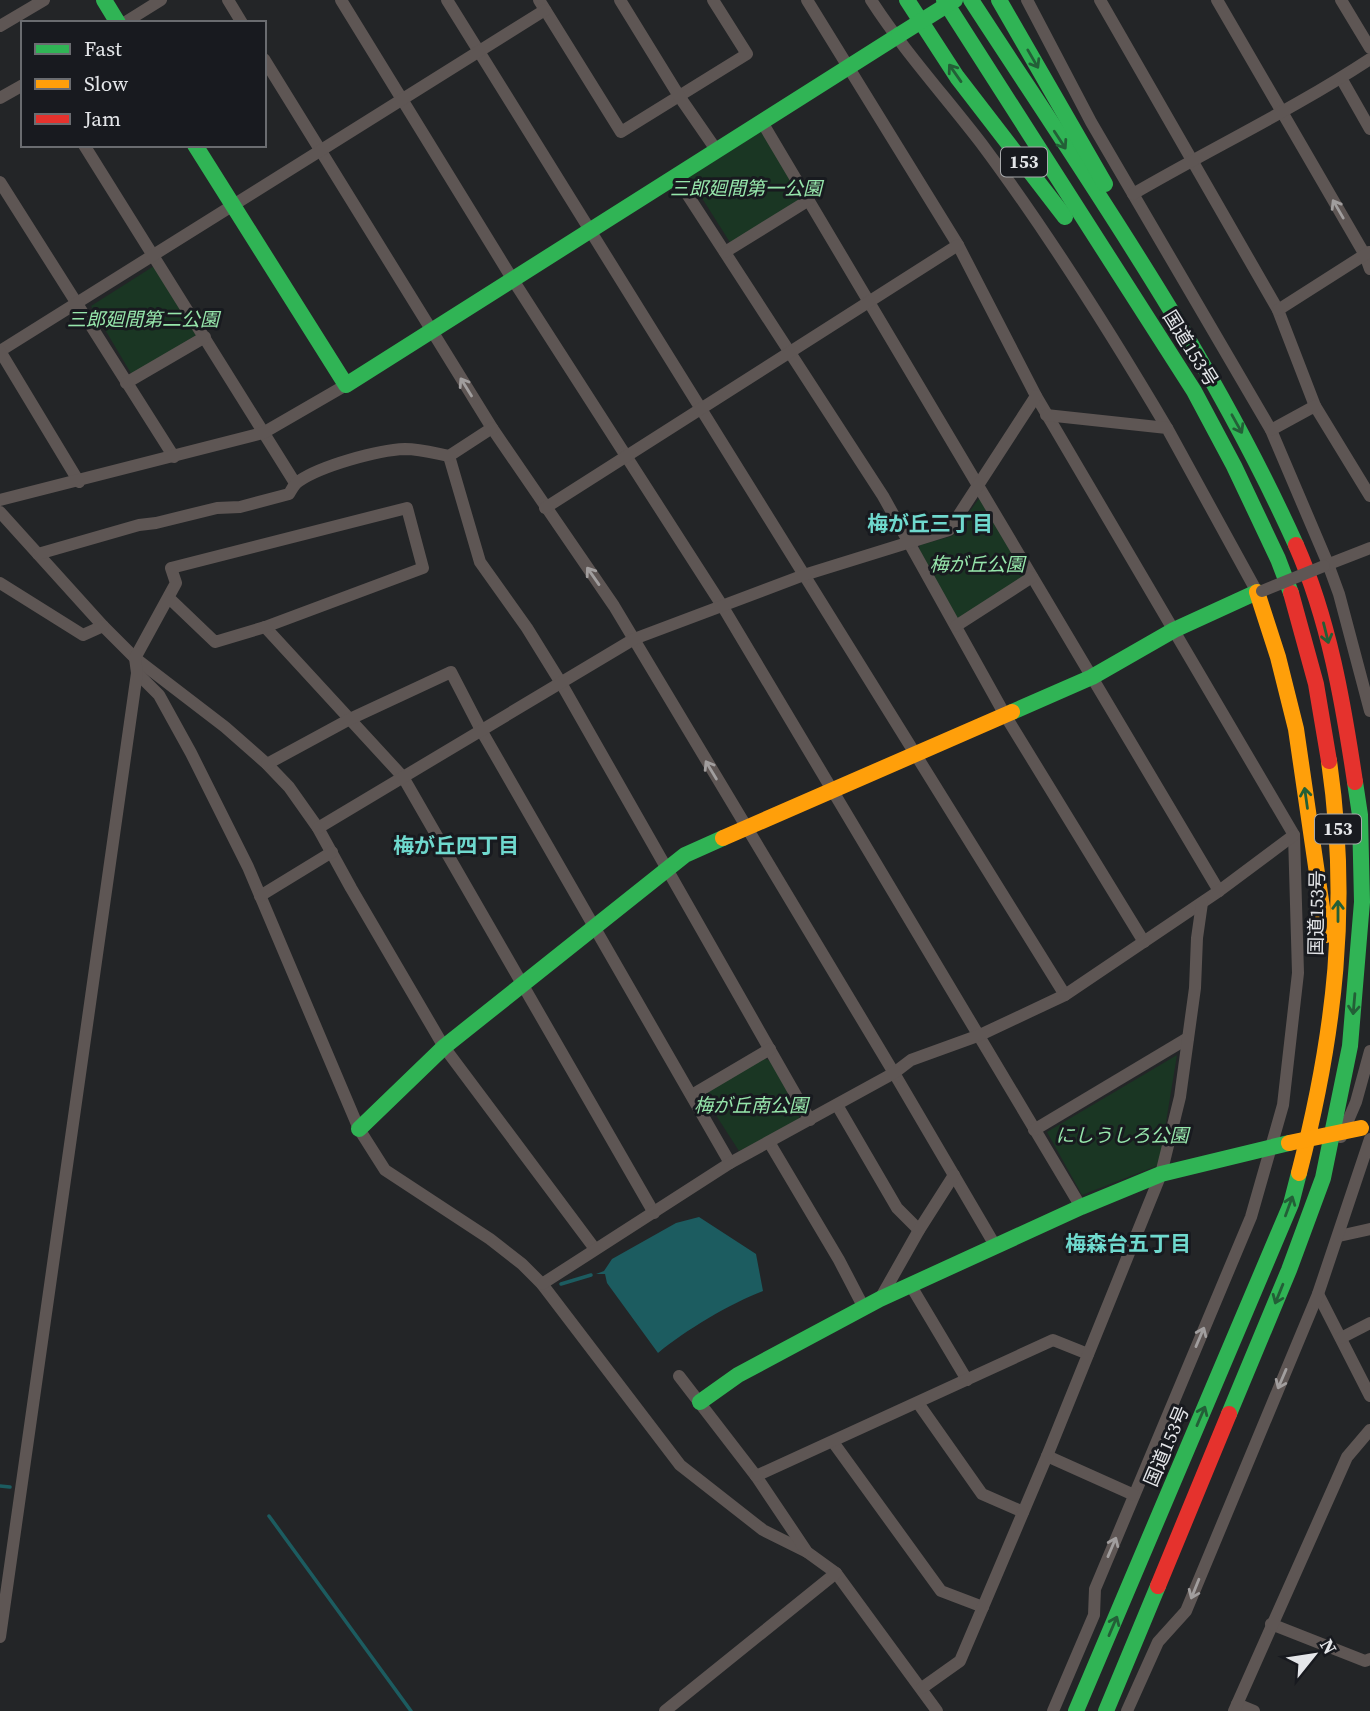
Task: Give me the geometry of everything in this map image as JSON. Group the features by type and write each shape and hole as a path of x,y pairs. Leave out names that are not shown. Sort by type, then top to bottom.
{"main road":[{"path":"104,0 120,21"},
{"name":"153","path":"906,0 957,77 1045,189 1106,275 1148,319"},
{"path":"927,0 1045,189"},
{"name":"国道153号","path":"944,0 1148,319 1181,366 1231,457 1288,583 1313,673 1329,751 1338,827 1335,986 1328,1045 1313,1122 1291,1204 1076,1711"},
{"path":"196,147 346,384 955,0"},
{"name":"国道153号","path":"971,0 1166,302 1242,433 1303,561 1323,619 1343,702 1360,815 1362,902 1350,1046 1323,1178 1284,1282 1106,1711"},
{"path":"981,0 1019,61 1038,106"},
{"name":"153","path":"999,0 1140,244 1166,302"},
{"path":"359,1129 444,1047 685,855 1092,677 1174,630 1259,592 1296,729 1335,986"},
{"path":"700,1402 738,1375 880,1299 1081,1207 1161,1174 1289,1143 1367,1131"}],"street":[{"path":"0,26 44,0"},
{"path":"124,21 161,0"},
{"path":"228,0 241,21"},
{"path":"341,0 513,280 723,607 1081,1207"},
{"path":"447,0 1065,995"},
{"path":"620,0 679,96 717,151"},
{"path":"79,481 0,351 479,51 542,5 621,132 747,54 713,0"},
{"path":"807,0 958,245 1035,396 1294,835 1298,973 1283,1105 1272,1147 1251,1217 1095,1588 1094,1615 1053,1711"},
{"path":"871,0 980,142 1054,245 1167,428 1259,592 1370,548"},
{"path":"1027,0 1091,122 1271,430 1339,594 1370,711"},
{"path":"1100,0 1278,310 1315,405 1370,496"},
{"path":"1217,0 1367,253 1370,269"},
{"path":"1341,0 1370,48"},
{"path":"1133,194 1192,159 1283,113 1370,59"},
{"path":"266,62 492,428 614,606 996,1247"},
{"path":"1341,78 1370,129"},
{"path":"0,99 21,86"},
{"path":"762,122 1219,891"},
{"path":"85,147 295,482"},
{"path":"676,177 883,496 1005,715 1144,942"},
{"path":"0,182 174,457"},
{"path":"724,252 809,200"},
{"path":"545,508 958,245"},
{"path":"1278,310 1367,253"},
{"path":"127,383 205,337"},
{"path":"0,499 263,433 346,384"},
{"path":"318,828 634,639 804,575 949,530 1035,396"},
{"path":"1271,430 1315,405"},
{"path":"1046,415 1167,428"},
{"path":"38,554 139,524 156,523 217,508 240,507 289,494 295,482 322,468 401,449 420,449 449,456 492,428"},
{"path":"449,456 480,562 527,628 561,683 810,1120"},
{"path":"0,1637 137,673 135,658 176,583 171,568 407,508 423,568 265,627 215,642 169,598"},
{"path":"0,512 135,658 225,727 289,787 318,828 444,1047 595,1249"},
{"path":"956,626 1032,577"},
{"path":"0,583 83,635 103,626"},
{"path":"265,627 403,777 654,1213"},
{"path":"267,764 349,719 451,672 481,730 730,1163"},
{"path":"137,673 159,695 191,753 260,896 359,1129 385,1170 490,1239 522,1264 542,1284 680,1465 763,1530 807,1552 836,1573 937,1711"},
{"path":"542,1284 730,1163 894,1073 911,1060 980,1035 1065,995 1202,903 1294,835"},
{"path":"260,896 332,852"},
{"path":"922,1688 960,1661 1047,1456 1161,1174 1180,1097 1195,988 1202,903"},
{"path":"1034,1130 1188,1038"},
{"path":"692,1096 770,1049"},
{"path":"1323,1178 1356,1102 1370,1051"},
{"path":"836,1105 897,1208 919,1230"},
{"path":"1127,1711 1158,1642 1186,1611 1318,1294 1339,1236 1367,1131"},
{"path":"769,1142 839,1260 864,1308"},
{"path":"880,1299 954,1175"},
{"path":"1339,1236 1370,1229"},
{"path":"911,1286 967,1380"},
{"path":"1318,1294 1370,1396"},
{"path":"1341,1338 1370,1323"},
{"path":"756,1476 1053,1340 1088,1354"},
{"path":"679,1376 756,1476 807,1552"},
{"path":"918,1403 982,1494 1023,1512"},
{"path":"1254,1711 1235,1707 1347,1457 1370,1430"},
{"path":"833,1442 941,1591 983,1607"},
{"path":"1047,1456 1134,1495"},
{"path":"665,1711 836,1573"},
{"path":"1271,1624 1365,1661 1370,1659"},
{"path":"1076,1657 1094,1671"},
{"path":"1117,1687 1139,1684"}],"green space":[{"name":"三郎廻間第一公園","path":"763,129 805,199 731,244 688,176"},
{"name":"三郎廻間第二公園","path":"154,266 198,334 132,375 91,306"},
{"name":"梅が丘公園","path":"983,493 1029,576 958,621 919,550 920,545 952,536"},
{"name":"にしうしろ公園","path":"1177,1055 1159,1165 1082,1195 1047,1132"},
{"name":"梅が丘南公園","path":"763,1058 771,1061 800,1114 798,1122 739,1151 701,1092"}],"water":[{"path":"699,1217 756,1254 763,1291 708,1318 658,1353 607,1283 605,1274 596,1274 604,1271 612,1259 676,1223"}],"waterway":[{"path":"561,1284 591,1275"},
{"path":"0,1486 10,1487"},
{"path":"269,1516 411,1711"}],"traffic: fast":[{"path":"104,0 117,21"},
{"path":"907,0 957,77 1065,217"},
{"path":"944,0 1194,391 1234,466 1291,593"},
{"path":"899,35 955,0"},
{"path":"971,0 1144,266 1185,334 1262,473 1296,545"},
{"path":"999,0 1105,184"},
{"path":"196,147 346,385 899,35"},
{"path":"1012,712 1092,677 1174,630 1257,592"},
{"path":"1229,1414 1289,1270 1323,1178 1350,1046 1362,902 1360,815 1355,782"},
{"path":"359,1129 444,1047 685,855 723,838"},
{"path":"700,1402 738,1375 880,1299 1081,1207 1161,1174 1289,1143"},
{"path":"1076,1711 1291,1204 1299,1173"},
{"path":"1106,1711 1158,1586"}],"traffic: slow":[{"path":"1257,592 1278,657 1296,729 1326,935"},
{"path":"723,838 1012,712"},
{"path":"1299,1173 1322,1070 1335,969 1338,867 1329,761"},
{"path":"1289,1143 1361,1128"}],"traffic: jam":[{"path":"1296,545 1308,573 1326,632 1340,692 1355,782"},
{"path":"1291,593 1316,684 1329,761"},
{"path":"1158,1586 1229,1414"}],"district":[{"name":"梅が丘三丁目","path":"930,524"},
{"name":"梅が丘四丁目","path":"456,846"},
{"name":"梅森台五丁目","path":"1128,1244"}]}
